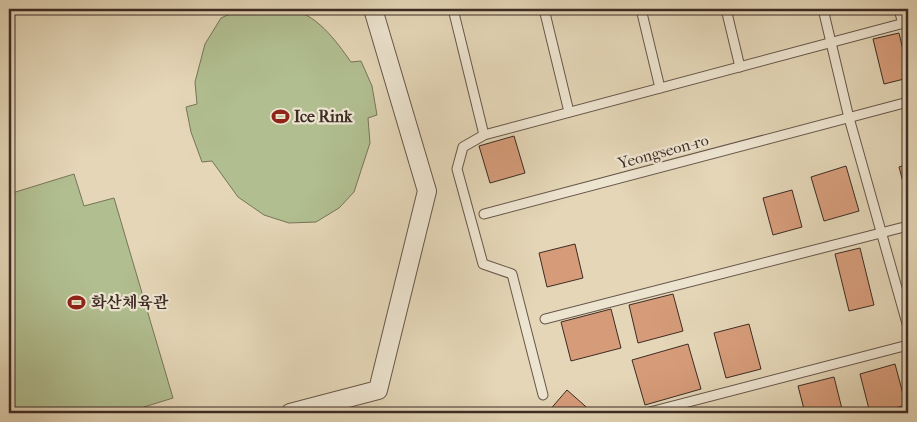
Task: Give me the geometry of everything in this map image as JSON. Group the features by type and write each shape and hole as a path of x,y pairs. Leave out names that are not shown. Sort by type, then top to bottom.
{"street":[{"path":"290,413 378,390 427,191 373,9"}],"lane":[{"path":"452,9 484,135"},
{"path":"544,9 570,112"},
{"path":"641,9 660,88"},
{"path":"726,9 740,66"},
{"path":"823,9 850,118 908,326"},
{"path":"543,396 512,274 483,264 457,169 463,147 484,135 906,23 899,9"},
{"name":"Yeongseon-ro","path":"484,214 908,102"},
{"path":"545,319 908,226"},
{"path":"646,413 908,345"}],"green space":[{"name":"Ice Rink","path":"281,8 297,11 307,16 332,37 351,62 361,61 372,86 377,115 368,118 370,143 354,192 339,208 316,222 289,223 264,215 238,197 212,161 202,162 191,132 186,107 197,104 195,82 205,44 221,18 241,9"},
{"name":"화산체육관","path":"74,174 84,206 114,198 173,398 144,407 146,413 9,413 9,194"}],"building":[{"path":"899,33 908,78 884,84 873,39"},
{"path":"514,136 525,173 490,183 479,146"},
{"path":"908,164 908,201 899,167"},
{"path":"846,166 859,211 824,221 811,177"},
{"path":"792,190 802,227 773,235 763,198"},
{"path":"575,244 583,278 547,287 539,253"},
{"path":"860,248 874,305 849,311 835,254"},
{"path":"673,294 683,331 638,343 629,305"},
{"path":"611,309 621,348 571,361 561,322"},
{"path":"749,324 761,369 726,378 714,333"},
{"path":"688,344 701,389 645,405 632,360"},
{"path":"895,364 906,405 878,413 870,413 860,374"},
{"path":"834,377 843,413 805,413 798,386"},
{"path":"567,390 593,413 548,412"}],"place":[{"name":"Ice Rink","path":"280,116"},
{"name":"화산체육관","path":"77,302"}]}
